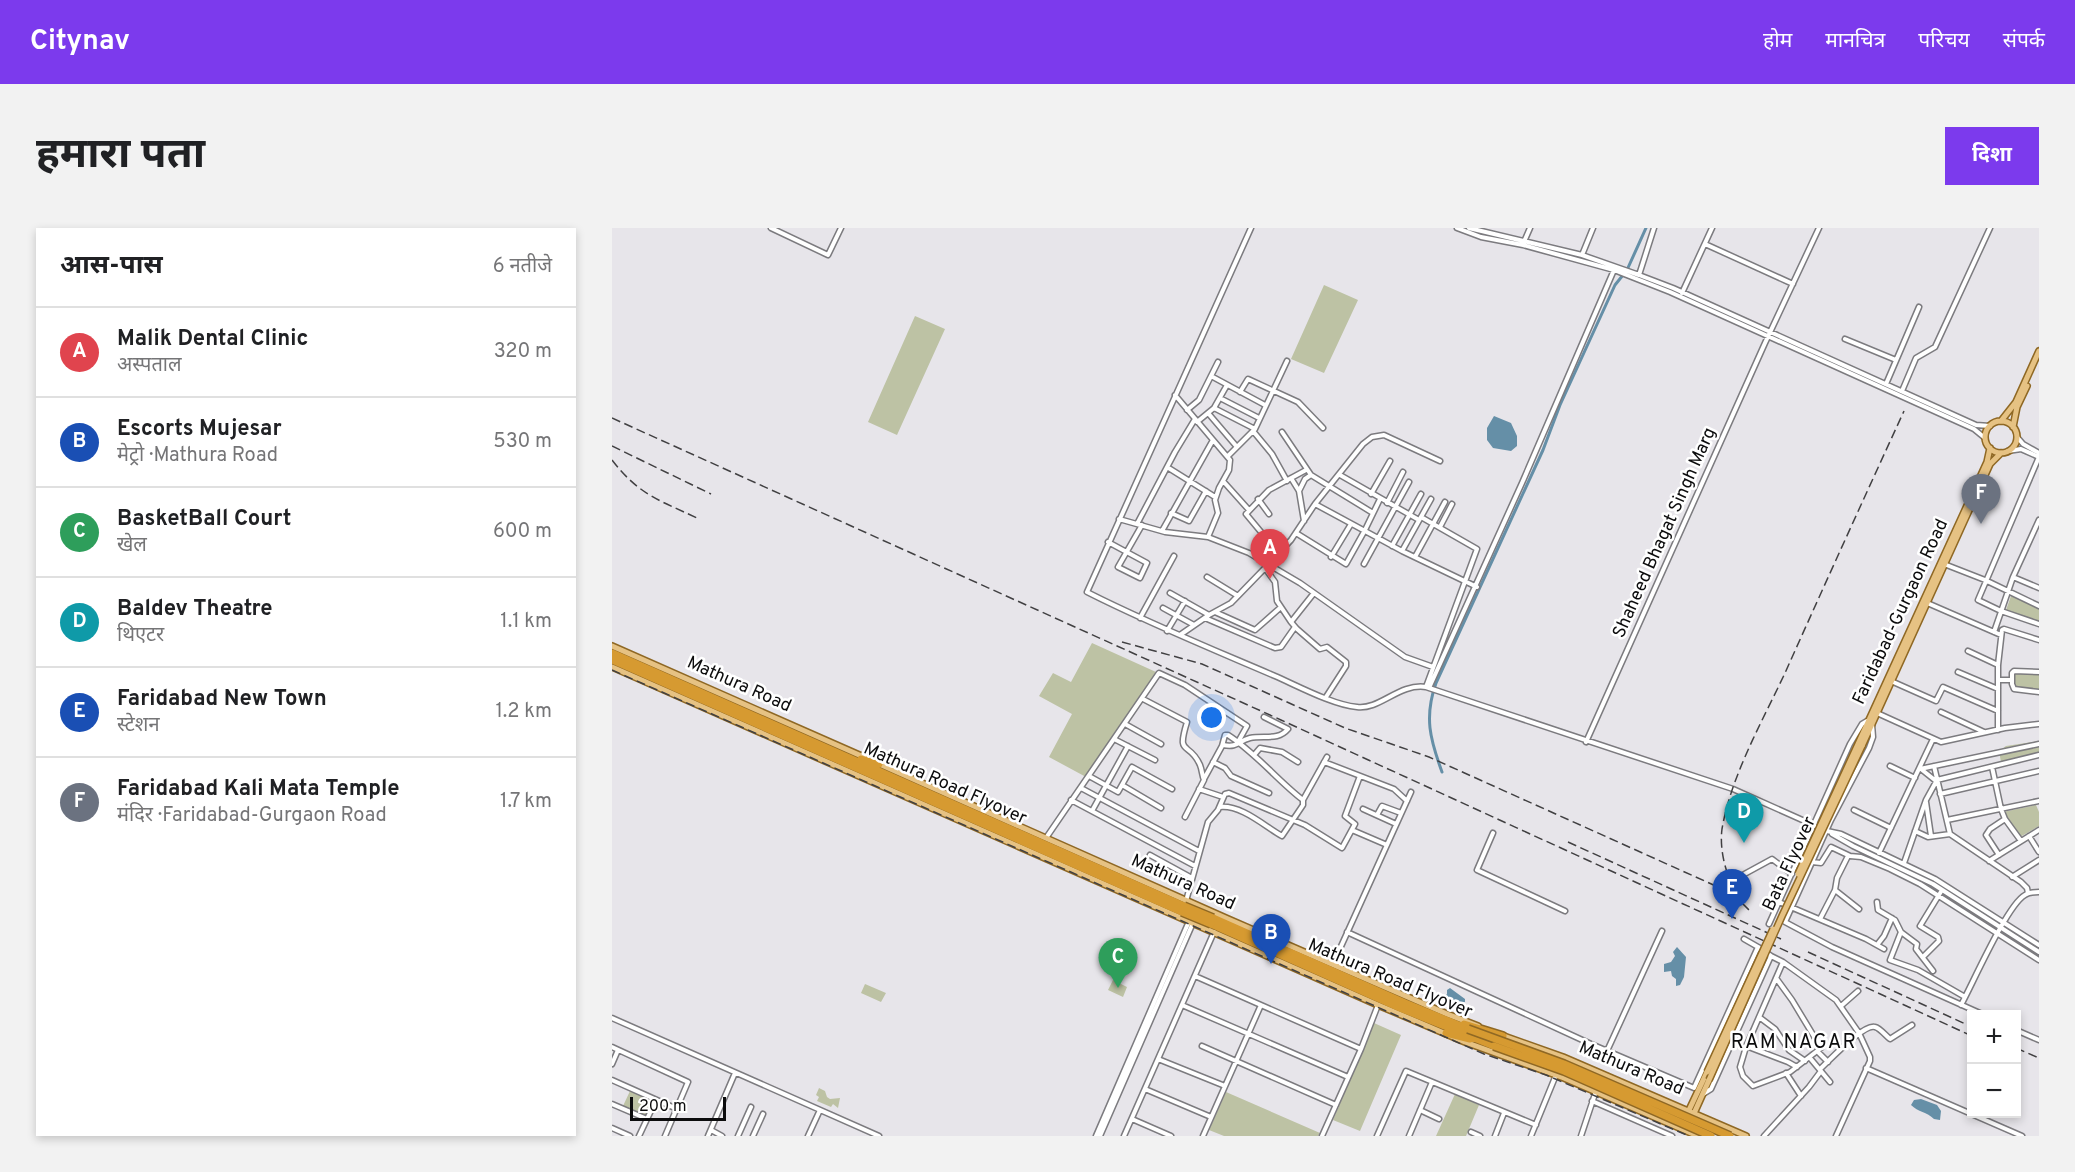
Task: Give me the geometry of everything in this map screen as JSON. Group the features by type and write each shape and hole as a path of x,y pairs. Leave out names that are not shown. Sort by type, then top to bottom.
{"highway":[{"name":"Mathura Road","path":"612,653 844,755"},
{"name":"Mathura Road Flyover","path":"613,664 1449,1021 1564,1064 1730,1136"},
{"path":"844,755 879,764"},
{"name":"Mathura Road Flyover","path":"844,755 1358,989"},
{"path":"1358,989 1396,1011"},
{"path":"1358,989 1484,1041"},
{"path":"1449,1021 1503,1036"},
{"path":"1446,1034 1484,1041"},
{"name":"Mathura Road Flyover","path":"1484,1041 1564,1071 1711,1136"}],"main road":[{"path":"2001,421 2013,427 2017,437 2016,443 2008,451 2001,453 1990,448 1985,438 1990,426 2001,421 2016,402 2039,351"},
{"path":"2013,427 2018,407 2039,360"},
{"name":"Faridabad-Gurgaon Road","path":"1875,712 1987,462 1990,448"},
{"name":"Faridabad-Gurgaon Road","path":"1875,712 1990,464 2001,453"},
{"name":"Mathura Road","path":"612,645 1186,901 1447,1014 1563,1057 1746,1136"},
{"name":"Mathura Road","path":"613,664 1378,1005 1446,1034 1596,1091 1700,1136"},
{"name":"Bata Flyover","path":"1703,1094 1707,1076 1875,712"},
{"path":"1692,1111 1694,1101 1707,1076"},
{"path":"1684,1130 1703,1094"},
{"path":"1702,1116 1700,1106 1703,1094"},
{"path":"1681,1106 1694,1101"},
{"path":"1665,1122 1670,1120 1675,1113 1674,1103"},
{"path":"1700,1136 1702,1124 1710,1120"}],"street":[{"path":"771,228 828,255 841,228"},
{"path":"1251,228 1087,592 1167,631 1326,697 1361,708 1370,706 1405,688 1429,688 1733,789 1836,836 1904,863 1956,890 2039,945"},
{"path":"1457,228 1481,237 1582,255 1681,294"},
{"path":"1469,228 1617,269"},
{"path":"1524,243 1530,228"},
{"path":"1582,255 1593,228"},
{"path":"1639,275 1654,228"},
{"path":"1681,294 1712,228"},
{"name":"Shaheed Bhagat Singh Marg","path":"1586,742 1819,228"},
{"path":"1902,392 1916,358 1932,350 1937,343 1990,228"},
{"path":"1705,244 1793,284"},
{"path":"1429,688 1617,269"},
{"path":"1631,274 1639,275 1770,334 1974,429 1985,438"},
{"path":"1886,384 1919,307"},
{"path":"1770,334 1976,425 1990,426"},
{"path":"1845,339 1896,360"},
{"path":"1228,457 1254,430 1287,361"},
{"path":"1187,410 1199,400 1218,362"},
{"path":"1211,376 1265,405"},
{"path":"1240,392 1248,379 1298,402 1323,428"},
{"path":"1108,542 1126,551 1148,563 1140,578 1118,567 1126,551 1139,525 1167,467 1196,421 1214,408 1227,385"},
{"path":"1175,395 1228,457 1230,467 1215,497 1218,513 1208,537"},
{"path":"1220,398 1260,418"},
{"path":"1214,408 1254,430 1299,491 1304,521"},
{"path":"1208,413 1237,447"},
{"path":"1282,432 1311,475 1372,513"},
{"path":"1180,636 1204,618 1229,604 1268,565 1296,533 1315,504 1367,440 1380,434 1440,462"},
{"path":"2017,437 2039,455"},
{"path":"1162,531 1213,439"},
{"path":"2008,451 2021,449 2039,455"},
{"path":"2039,455 1978,600 2001,611 2039,624"},
{"path":"1371,494 1390,461"},
{"path":"1167,467 1215,497"},
{"path":"1306,470 1269,490 1246,515 1261,532 1268,565 1274,580 1276,600 1295,627 1320,649 1327,647 1346,662 1346,666 1326,697"},
{"path":"1387,503 1403,472"},
{"path":"1299,491 1305,479 1311,475"},
{"path":"1340,475 1409,515 1440,527 1476,548 1433,667 1429,688"},
{"path":"1223,481 1249,510"},
{"path":"1364,564 1409,482"},
{"path":"1171,513 1189,521 1206,490"},
{"path":"1392,546 1421,494"},
{"path":"1296,533 1346,564 1380,499"},
{"path":"1402,551 1431,499"},
{"path":"1258,500 1269,514"},
{"path":"1414,557 1445,502"},
{"path":"1315,504 1392,546 1476,586"},
{"path":"1440,527 1452,504"},
{"path":"1119,519 1162,531 1208,537 1249,553 1314,592 1405,657 1433,667"},
{"path":"1994,632 2013,577 2039,520"},
{"path":"1331,556 1351,524"},
{"path":"1140,618 1174,556"},
{"path":"1944,564 1985,580 2039,606"},
{"path":"1207,577 1238,596"},
{"path":"2013,577 2039,587"},
{"path":"1291,622 1314,592"},
{"path":"1170,593 1209,615"},
{"path":"1167,631 1185,601"},
{"path":"1925,602 2001,635"},
{"path":"1214,612 1255,630 1281,607"},
{"path":"1163,608 1194,625"},
{"path":"1204,618 1275,648 1281,646 1295,627"},
{"path":"1998,730 1998,665 2001,635 2004,629 2039,640"},
{"path":"1968,651 1998,665"},
{"path":"2039,672 2014,671 2012,673 2014,689 2039,692"},
{"path":"1958,672 1998,689"},
{"path":"1045,838 1159,673 1185,686 1247,726 1239,743"},
{"path":"1998,680 2012,680"},
{"path":"1891,681 1936,701 1943,687 1998,711"},
{"path":"1143,699 1186,721 1182,744 1199,764 1204,780"},
{"path":"1875,712 1933,739 1947,741 2039,724"},
{"path":"1941,712 1986,732"},
{"path":"1223,745 1232,746 1252,737 1279,736 1288,729 1264,717"},
{"path":"1769,924 1855,734 1862,724 1870,722 1873,737 1869,748 1785,922 1841,951 1972,1010"},
{"path":"1125,724 1161,744"},
{"path":"1185,817 1223,745 1225,735 1254,755 1303,800"},
{"path":"1114,739 1155,760"},
{"path":"1875,863 1933,739"},
{"path":"1919,769 2039,744"},
{"path":"1092,810 1128,746"},
{"path":"1254,755 1260,748 1278,750 1298,762"},
{"path":"1904,863 1926,800 1936,781 2039,755"},
{"path":"1219,807 1228,807 1249,815 1282,836 1303,805 1303,800 1327,757"},
{"path":"1213,762 1225,768 1231,776 1269,793"},
{"path":"1324,762 1395,789 1407,801"},
{"path":"1890,766 1915,778"},
{"path":"1934,766 1950,834"},
{"path":"1089,776 1118,792 1132,767 1172,789"},
{"path":"1992,767 2001,809 2005,819 2021,841"},
{"path":"1919,769 1936,781"},
{"path":"1940,794 2039,771"},
{"path":"1186,901 1208,822 1223,797 1228,793 1305,825 1342,848 1355,823 1345,816 1360,776"},
{"path":"1122,785 1161,808"},
{"path":"1081,788 1199,851"},
{"path":"1199,789 1223,797"},
{"path":"1333,964 1411,792"},
{"path":"1071,800 1195,866"},
{"path":"1926,800 1932,836"},
{"path":"1947,820 2039,801"},
{"path":"1377,815 1382,806 1401,813"},
{"path":"1363,809 1396,824"},
{"path":"1854,810 1891,828"},
{"path":"1999,855 1986,835 1990,829 2005,819"},
{"path":"1352,830 1387,845"},
{"path":"1989,861 2039,830"},
{"path":"1827,831 1840,834 1942,890 2039,952"},
{"path":"1914,831 1928,837 1950,834 2026,885 2028,893"},
{"path":"1493,833 1477,870 1564,910"},
{"path":"1812,862 1821,863 1836,836"},
{"path":"2028,836 2039,852"},
{"path":"1831,847 1848,856 1854,855 1875,863 1920,884 2039,960"},
{"path":"1150,855 1192,878"},
{"path":"1820,919 1835,890 1837,878 1848,856"},
{"path":"1739,877 1772,859 1792,874"},
{"path":"2013,877 2039,860"},
{"path":"1835,890 1859,909"},
{"path":"1923,957 1940,940 1920,926 1942,890"},
{"path":"1960,1005 2004,922 2022,897 2028,893 2039,892"},
{"path":"1779,902 1884,949"},
{"path":"1877,902 1878,910 1892,918 1901,932 1917,944 1916,949 1933,971"},
{"path":"1098,1136 1198,906"},
{"path":"1877,945 1892,918"},
{"path":"1607,1051 1662,931"},
{"path":"1124,1136 1214,932"},
{"path":"1347,932 1607,1051 1694,1088"},
{"path":"1901,932 1890,960 1918,970 1965,997"},
{"path":"1744,939 1783,962 1832,997 1841,1006 1859,1033 1870,1057 1836,1136"},
{"path":"1694,1088 1758,947"},
{"path":"1703,1094 1711,1089 1771,957"},
{"path":"1776,978 1821,1048 1797,1067 1752,1086 1744,1079 1740,1070 1746,1046 1783,962"},
{"path":"1195,976 1361,1049"},
{"path":"1841,1006 1858,991"},
{"path":"1182,1005 1348,1077"},
{"path":"1203,1136 1261,1005"},
{"path":"1322,1136 1378,1005"},
{"path":"1759,1016 1775,1029 1789,1050 1805,1061"},
{"path":"612,1018 879,1136"},
{"path":"1764,1136 1801,1096 1828,1062 1859,1033 1875,1026 1890,1039 1912,1025"},
{"path":"2021,1032 2039,1040"},
{"path":"1202,1046 1336,1105"},
{"path":"1746,1046 1797,1067"},
{"path":"612,1047 688,1082 665,1136"},
{"path":"612,1064 618,1050"},
{"path":"1818,1052 1828,1062"},
{"path":"1810,1058 1830,1082"},
{"path":"1158,1059 1225,1086"},
{"path":"1866,1068 2022,1136"},
{"path":"1377,1136 1406,1071 1536,1125"},
{"path":"708,1136 735,1072"},
{"path":"1786,1073 1801,1096"},
{"path":"1531,1136 1556,1075"},
{"path":"1694,1088 1707,1076"},
{"path":"612,1080 677,1109"},
{"path":"1411,1135 1432,1082"},
{"path":"1145,1089 1211,1117"},
{"path":"1581,1136 1596,1091"},
{"path":"639,1136 656,1100"},
{"path":"1592,1101 1672,1136"},
{"path":"612,1104 647,1119"},
{"path":"738,1136 752,1107"},
{"path":"808,1136 820,1110"},
{"path":"1420,1110 1439,1119"},
{"path":"1495,1136 1504,1113"},
{"path":"753,1136 763,1114"},
{"path":"1132,1119 1171,1136"},
{"path":"612,1128 630,1136"},
{"path":"711,1130 723,1136"},
{"path":"1471,1132 1480,1136"}],"green space":[{"path":"1324,285 1358,300 1324,373 1291,359"},
{"path":"915,316 945,329 897,435 868,422"},
{"path":"2011,596 2039,608 2039,622 2006,610"},
{"path":"1092,643 1156,672 1086,777 1049,757 1072,714 1039,696 1053,673 1071,682"},
{"path":"2015,673 2039,675 2039,691 2014,687"},
{"path":"2039,741 2039,754 2001,762 1999,751 2006,746"},
{"path":"2036,805 2039,812 2039,826 2020,837 2003,812"},
{"path":"1113,980 1127,987 1123,997 1108,990"},
{"path":"865,984 886,993 881,1002 861,993"},
{"path":"1374,1023 1401,1035 1360,1131 1333,1120"},
{"path":"819,1088 825,1091 830,1099 840,1098 838,1108 833,1104 831,1107 817,1101 819,1097 816,1095"},
{"path":"630,1091 653,1101 646,1116 623,1106"},
{"path":"1226,1092 1320,1133 1318,1136 1224,1136 1209,1130"},
{"path":"1455,1094 1479,1105 1466,1136 1436,1136"}],"water":[{"path":"1494,416 1511,423 1517,436 1517,446 1511,451 1493,448 1487,440 1487,428"},
{"path":"1677,947 1686,957 1684,977 1680,985 1676,986 1676,979 1672,976 1671,971 1664,972 1664,964 1671,962 1675,956 1673,952"},
{"path":"1450,988 1465,999 1465,1002 1450,1004 1444,1002 1442,1000"},
{"path":"1921,1099 1937,1105 1941,1111 1940,1120 1934,1119 1911,1105 1914,1100"}],"waterway":[{"path":"1442,772 1434,749 1429,717 1436,683 1543,450 1560,405 1615,285 1627,270 1646,228"}],"railway":[{"path":"1740,898 1728,874 1721,838 1732,789 1904,411"},
{"path":"612,418 1281,720 1967,1034"},
{"path":"612,446 711,494"},
{"path":"612,460 641,489 697,518"},
{"path":"1122,642 1202,664 1345,728 1429,757 1718,887 1749,910"},
{"path":"612,670 1484,1054 1546,1075 1689,1136"},
{"path":"1568,842 1781,939"},
{"path":"1808,952 1967,1025"},
{"path":"2021,1050 2039,1058"}],"place":[{"name":"Faridabad Kali Mata Temple","path":"1981,524"},
{"name":"Malik Dental Clinic","path":"1270,579"},
{"name":"Baldev Theatre","path":"1744,843"},
{"name":"Faridabad New Town","path":"1732,919"},
{"name":"Escorts Mujesar","path":"1271,964"},
{"name":"BasketBall Court","path":"1118,988"}],"district":[{"name":"RAM NAGAR","path":"1794,1043"}]}
